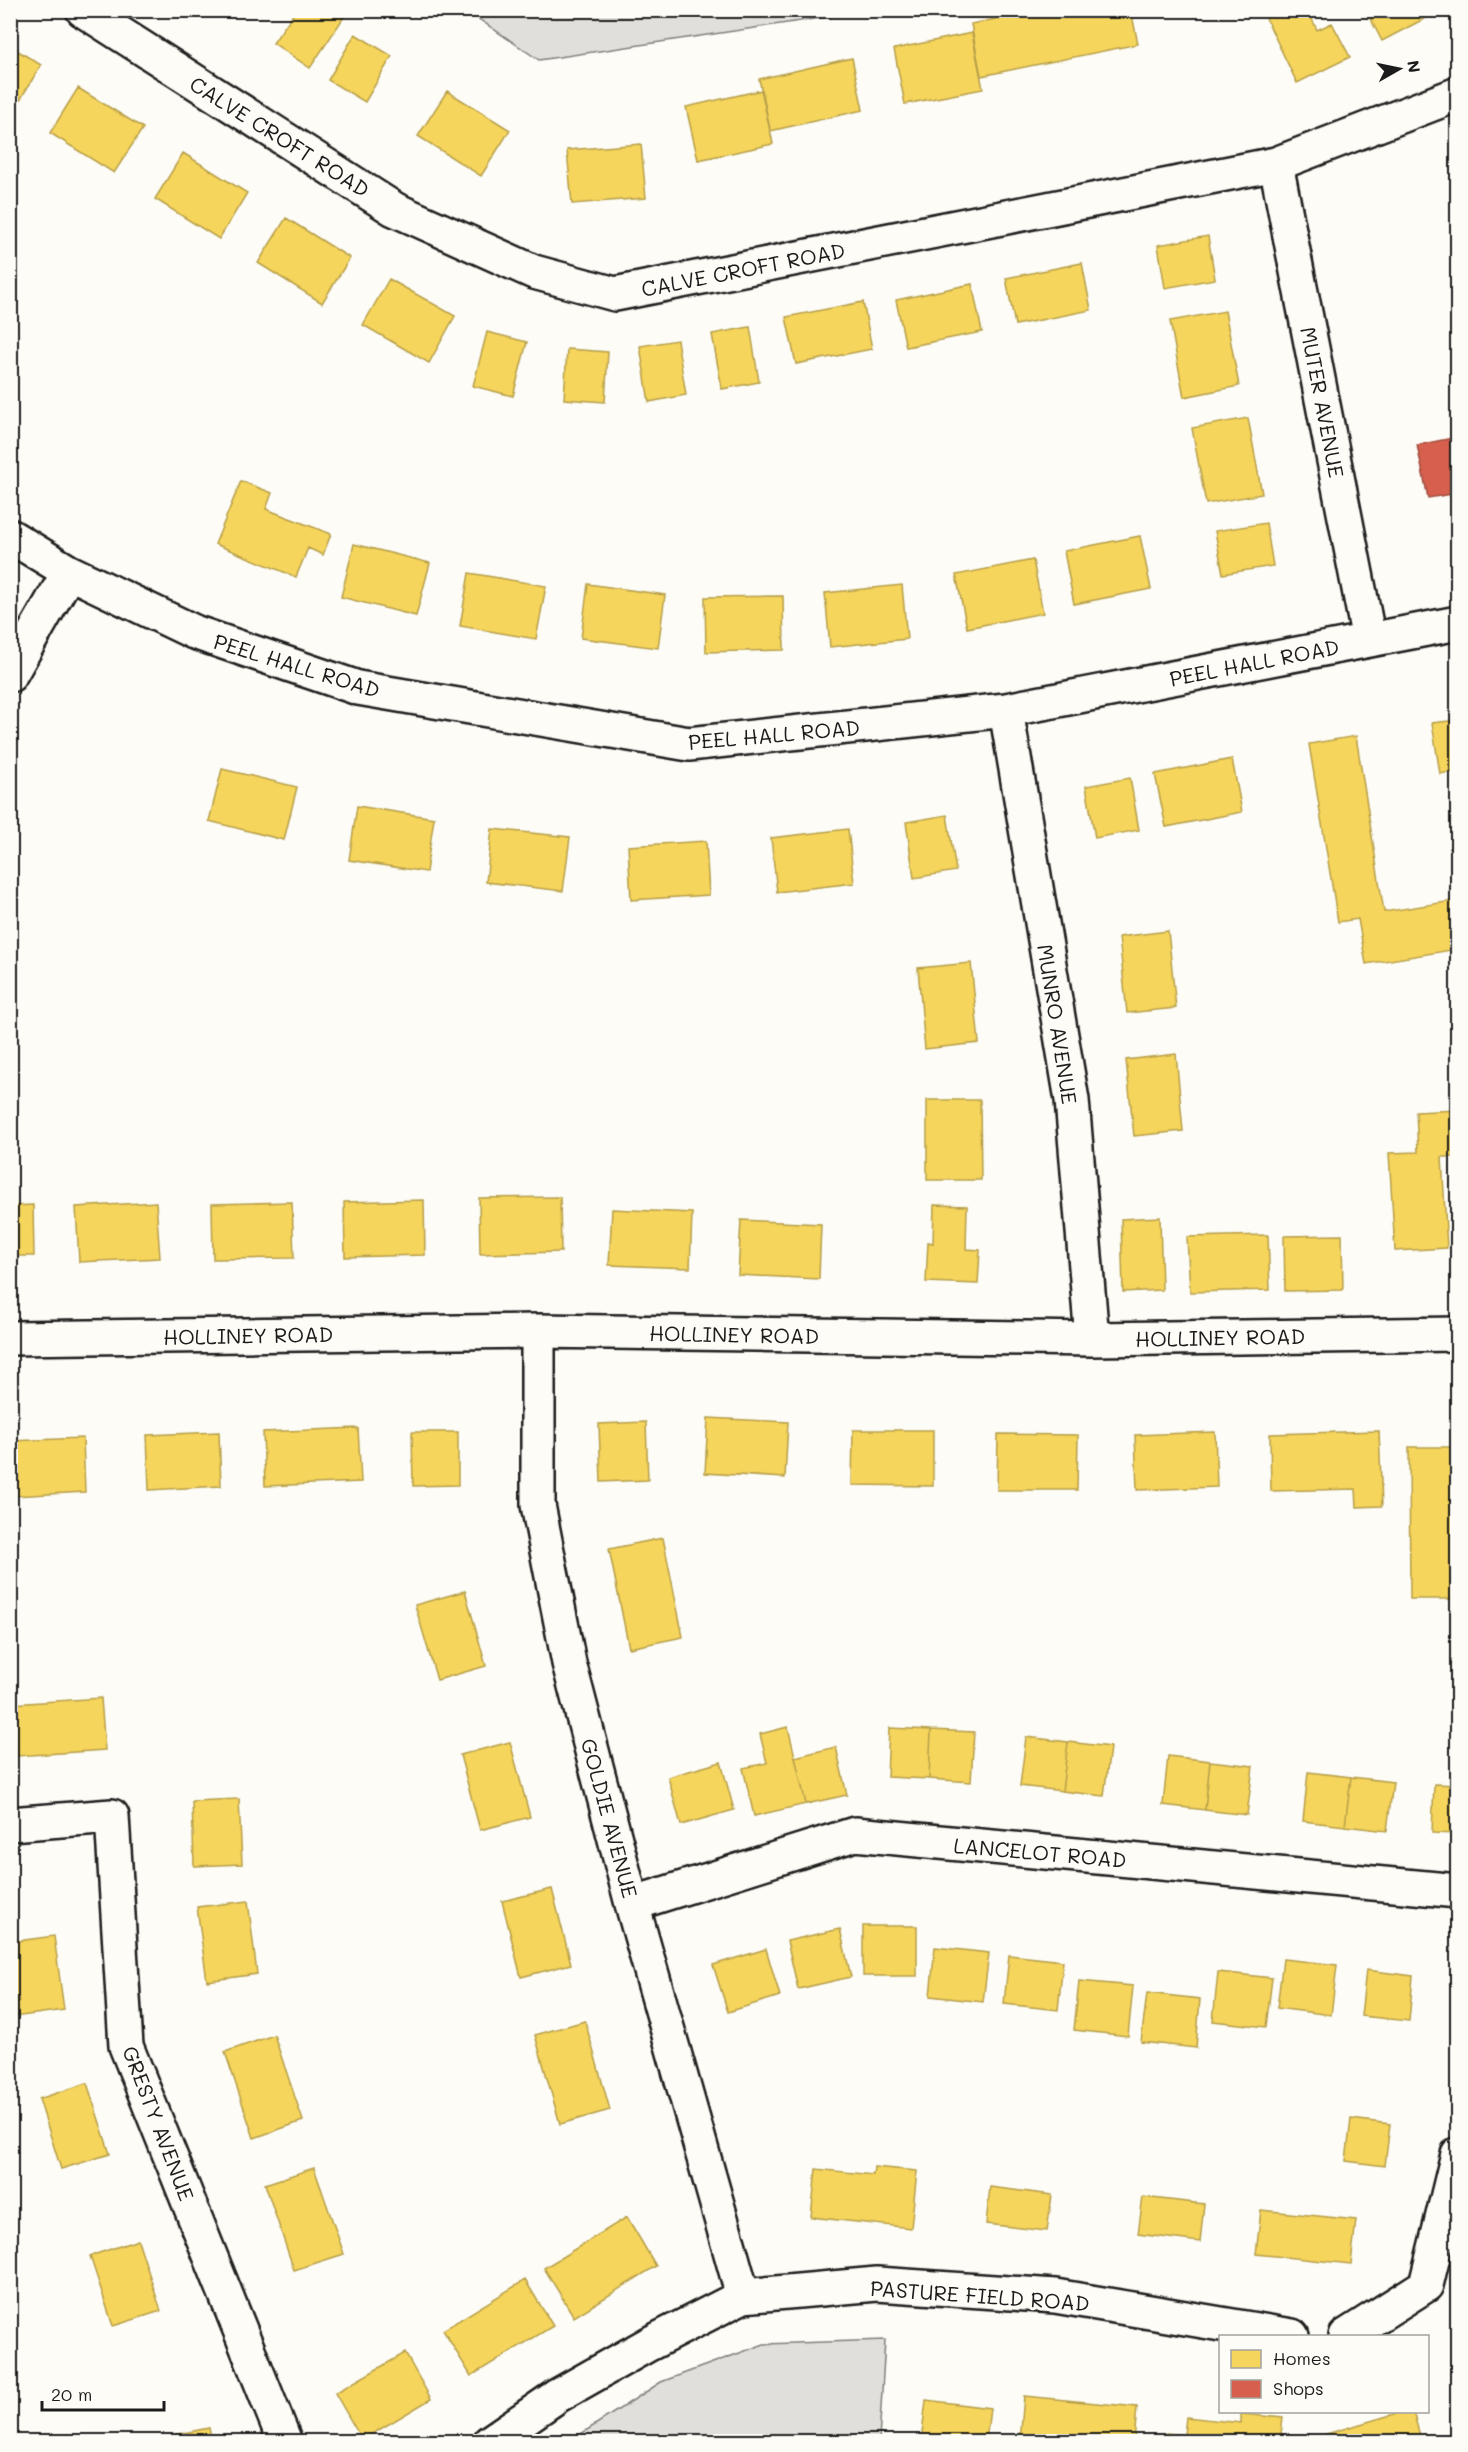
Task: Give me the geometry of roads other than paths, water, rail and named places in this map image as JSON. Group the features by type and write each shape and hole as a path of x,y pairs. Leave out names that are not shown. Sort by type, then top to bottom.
{"street":[{"name":"CALVE CROFT ROAD","path":"83,10 394,209 534,272 615,294 1276,164 1458,94"},
{"name":"MUTER AVENUE","path":"1276,164 1369,640"},
{"name":"PEEL HALL ROAD","path":"10,536 69,572 194,632 358,688 689,744 1006,710 1458,623"},
{"path":"10,675 69,572"},
{"name":"MUNRO AVENUE","path":"1006,710 1072,1100 1092,1339"},
{"name":"HOLLINEY ROAD","path":"10,1338 538,1331 1092,1339 1458,1334"},
{"name":"GOLDIE AVENUE","path":"538,1331 538,1505 569,1663 632,1904 743,2296"},
{"name":"GRESTY AVENUE","path":"10,1824 112,1816 126,2046 285,2442"},
{"name":"LANCELOT ROAD","path":"632,1904 855,1834 1458,1891"},
{"path":"1349,2335 1426,2285 1458,2154"},
{"name":"PASTURE FIELD ROAD","path":"490,2442 557,2396 649,2344 743,2296 877,2284 1043,2295 1280,2335"}]}
